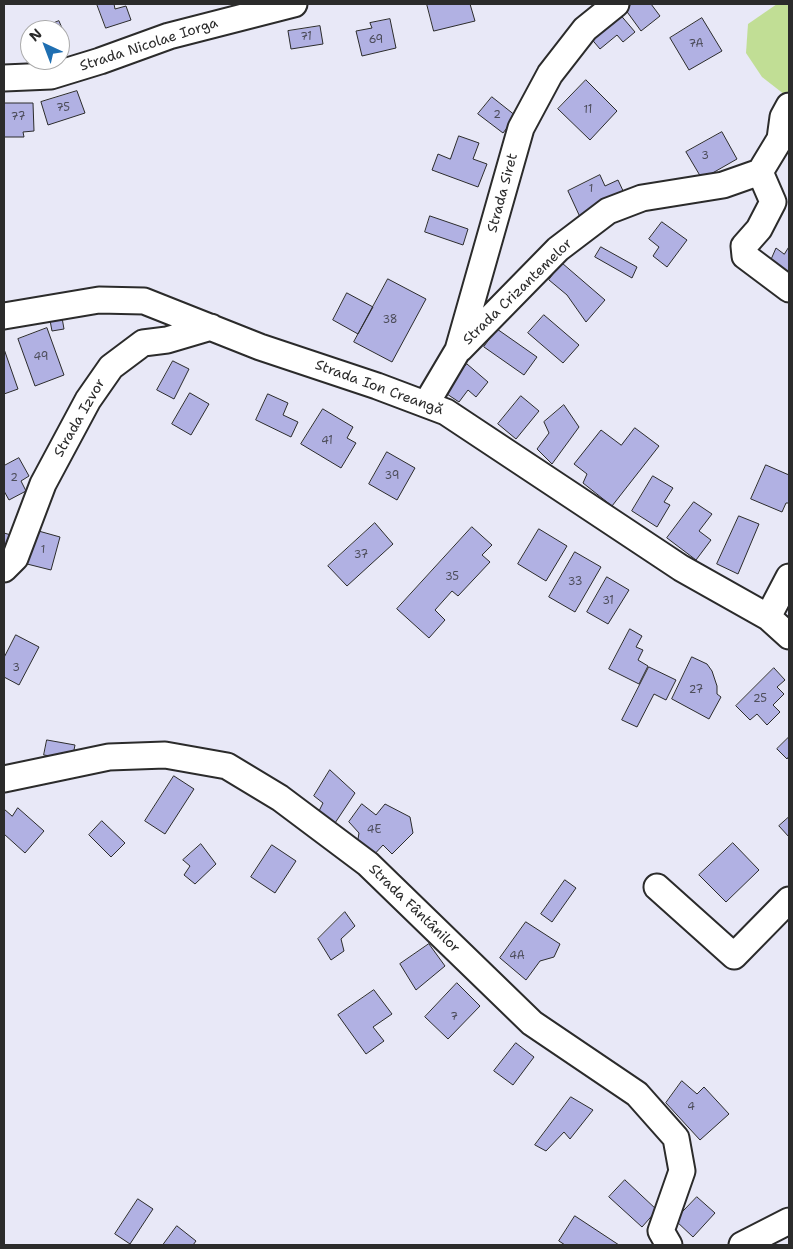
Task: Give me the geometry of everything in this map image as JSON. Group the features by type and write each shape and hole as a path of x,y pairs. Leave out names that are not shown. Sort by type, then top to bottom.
{"street":[{"name":"Strada Nicolae Iorga","path":"4,78 51,76 100,61 169,36 294,4"},
{"name":"Strada Siret","path":"426,404 458,350 522,128 550,74 585,29 616,4"},
{"path":"788,106 783,117 780,139 760,172 774,202 759,228 744,246 745,256 789,289"},
{"name":"Strada Crizantemelor","path":"458,350 558,249 608,211 642,198 723,185 760,172"},
{"name":"Strada Ion Creangă","path":"4,316 99,300 144,301 260,347 446,412 681,568 778,619 789,636"},
{"name":"Strada Izvor","path":"4,569 15,558 43,484 88,400 111,367 143,343 167,340 211,327"},
{"path":"778,619 789,577"},
{"name":"Strada Fântânilor","path":"4,779 109,757 164,755 227,766 280,798 368,864 532,1023 637,1094 676,1138 682,1171 661,1231 669,1245"},
{"path":"657,887 734,956 789,900"},
{"path":"742,1245 789,1221"}],"green space":[{"path":"777,4 789,4 789,98 762,77 746,53 748,24"}],"building":[{"path":"97,4 114,4 115,9 126,6 131,20 106,28"},
{"path":"427,4 470,4 475,21 434,31"},
{"path":"632,4 651,4 660,16 641,31 625,9"},
{"path":"618,12 635,32 623,42 617,35 600,49 589,36"},
{"path":"702,18 722,51 689,70 670,38"},
{"path":"390,19 396,48 362,56 356,31 372,28 370,23"},
{"path":"320,26 323,44 291,49 288,31"},
{"path":"586,80 617,111 590,140 558,109"},
{"path":"77,91 85,113 48,125 41,102"},
{"path":"492,97 516,116 503,133 478,114"},
{"path":"4,103 33,103 34,131 23,132 24,137 4,137"},
{"path":"722,132 737,159 702,179 686,152"},
{"path":"459,136 479,143 473,159 487,164 478,187 432,170 438,154 450,159"},
{"path":"600,175 605,186 618,180 625,195 580,217 568,191"},
{"path":"430,216 468,229 463,245 425,232"},
{"path":"662,222 687,240 667,267 653,256 659,247 649,239"},
{"path":"601,247 637,267 632,278 595,257"},
{"path":"789,247 789,280 769,264 776,248 784,254"},
{"path":"562,263 605,300 586,322 567,295 549,280"},
{"path":"388,279 426,299 392,362 354,342"},
{"path":"347,293 373,307 358,334 333,320"},
{"path":"61,312 64,329 52,331 49,315"},
{"path":"544,315 579,345 563,363 528,333"},
{"path":"47,328 64,375 35,386 18,339"},
{"path":"497,329 537,357 524,375 484,347"},
{"path":"4,349 18,389 4,394"},
{"path":"173,361 189,369 174,399 157,390"},
{"path":"467,364 488,382 476,397 468,390 459,402 444,392"},
{"path":"190,393 209,404 191,435 172,424"},
{"path":"268,394 288,403 283,415 298,422 291,437 256,420"},
{"path":"521,396 539,411 516,439 498,424"},
{"path":"564,405 579,427 552,464 537,449 549,433 544,422"},
{"path":"323,409 353,427 347,438 356,443 341,468 301,444"},
{"path":"635,428 659,446 612,506 583,483 587,474 574,464 601,430 621,445"},
{"path":"387,452 415,468 397,500 369,484"},
{"path":"19,458 29,476 21,481 26,491 9,500 4,491 4,466"},
{"path":"766,465 789,475 789,503 786,503 782,512 751,499"},
{"path":"653,476 673,488 664,502 670,505 657,527 632,511"},
{"path":"694,502 712,514 699,531 711,540 696,560 667,538"},
{"path":"739,516 759,524 738,574 717,564"},
{"path":"375,523 393,544 347,586 328,566"},
{"path":"472,527 492,545 482,555 490,562 458,596 452,591 435,610 445,620 429,638 397,609"},
{"path":"539,529 567,546 546,581 518,564"},
{"path":"35,530 60,537 51,570 27,564"},
{"path":"4,533 11,535 7,552 4,552"},
{"path":"575,552 601,567 575,612 549,597"},
{"path":"607,577 629,590 608,624 587,612"},
{"path":"630,629 642,636 636,647 643,650 638,660 648,666 639,684 609,669"},
{"path":"16,635 39,647 19,685 4,677 4,658"},
{"path":"692,657 707,664 712,671 717,686 717,694 721,697 709,719 672,699"},
{"path":"649,667 676,680 666,700 654,694 637,727 622,720"},
{"path":"774,668 785,680 777,687 784,694 773,705 780,712 767,725 757,714 750,720 736,706"},
{"path":"789,737 789,756 787,759 777,749"},
{"path":"47,740 75,745 72,760 44,755"},
{"path":"330,770 355,793 335,823 319,811 323,803 314,796"},
{"path":"174,776 194,789 165,834 145,821"},
{"path":"362,804 376,815 385,804 410,817 413,833 392,854 383,845 371,858 357,845 359,833 349,822"},
{"path":"18,808 44,831 25,853 4,834 4,809 12,816"},
{"path":"789,817 789,837 779,826"},
{"path":"102,821 125,843 111,857 89,835"},
{"path":"733,843 759,870 726,902 699,875"},
{"path":"201,844 216,864 195,884 184,875 190,866 183,860"},
{"path":"272,845 296,861 275,893 251,877"},
{"path":"565,880 576,888 552,922 541,914"},
{"path":"345,912 355,926 341,939 344,951 331,960 318,939"},
{"path":"526,922 560,944 554,957 540,961 526,980 500,958"},
{"path":"429,944 445,966 416,990 400,964"},
{"path":"457,983 480,1006 448,1039 425,1017"},
{"path":"374,990 392,1014 373,1027 384,1041 366,1054 338,1015"},
{"path":"516,1043 534,1057 513,1085 494,1071"},
{"path":"682,1081 697,1094 704,1087 729,1114 700,1140 666,1103"},
{"path":"571,1097 593,1110 570,1139 564,1132 546,1151 535,1145"},
{"path":"625,1180 657,1210 642,1227 609,1197"},
{"path":"697,1197 715,1213 693,1237 675,1220"},
{"path":"138,1199 153,1209 130,1244 115,1234"},
{"path":"575,1216 619,1245 565,1245 559,1241"},
{"path":"177,1226 196,1241 193,1245 163,1245"}]}
